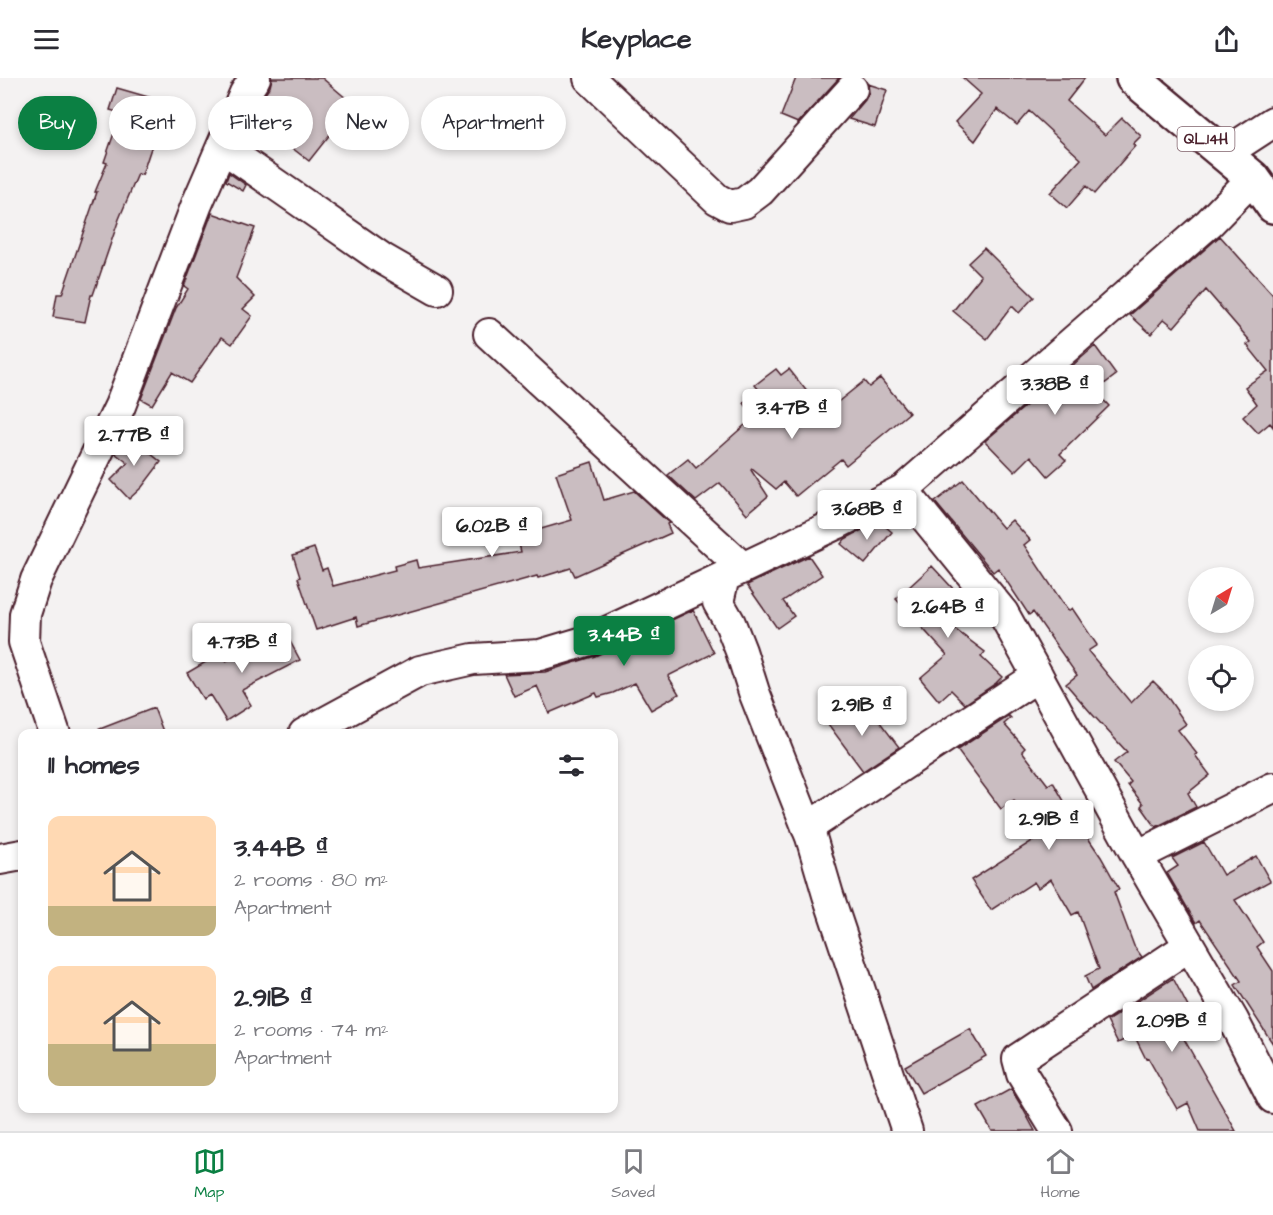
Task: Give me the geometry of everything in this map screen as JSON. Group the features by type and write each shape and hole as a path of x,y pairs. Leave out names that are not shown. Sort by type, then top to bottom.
{"main road":[{"name":"QL.14H","path":"1133,78 1252,178 1273,206"}],"street":[{"path":"245,96 255,78"},
{"path":"590,78 699,183 717,199 730,206 744,203 760,191 852,89"},
{"path":"1224,154 1273,122"},
{"path":"53,729 24,642 25,614 36,580 120,406 197,204 221,150"},
{"path":"226,150 383,259 437,290"},
{"path":"313,729 420,671 473,659 540,655 590,640 903,490 1209,223 1252,178"},
{"path":"489,334 733,572"},
{"path":"903,490 1003,613 1137,856 1233,1020 1273,1098"},
{"path":"733,572 718,602 730,623 807,828 907,1131"},
{"path":"807,828 1038,676"},
{"path":"1137,856 1273,788"},
{"path":"0,859 18,856"},
{"path":"1056,1131 1022,1074 1018,1059 1189,946"}],"building":[{"path":"272,78 322,78 343,96 325,96 325,141 309,161 295,150 313,150 313,96 264,96 270,87"},
{"path":"796,78 839,78 798,123 781,116"},
{"path":"963,78 1085,78 1067,101 1105,135 1122,118 1141,136 1094,194 1086,186 1067,208 1050,193 1081,159 1029,111 1017,125 997,109 975,141 955,122 981,94"},
{"path":"868,84 887,90 875,127 849,119 865,100 869,92"},
{"path":"117,88 145,96 114,96"},
{"path":"109,148 109,150 150,150 142,175 138,174 119,219 93,295 91,295 85,322 53,317 57,294 62,294 97,192 95,192 107,163 104,162"},
{"path":"229,173 246,185 243,191 226,181"},
{"path":"212,213 255,228 236,278 255,297 243,309 252,316 232,344 222,337 190,383 172,372 152,405 141,399 176,308 188,289 184,286"},
{"path":"1220,236 1273,295 1273,427 1270,423 1258,433 1243,417 1257,404 1245,387 1268,371 1247,345 1251,342 1206,290 1174,327 1164,319 1151,334 1130,315"},
{"path":"984,248 1034,297 1019,313 1012,306 987,339 953,311 981,276 968,263"},
{"path":"1095,346 1116,375 1095,391 1109,406 1060,454 1066,460 1048,476 1031,456 1015,472 985,441"},
{"path":"776,369 781,375 789,369 824,413 864,381 869,387 880,378 909,413 846,465 841,459 796,496 784,482 776,489 752,469 768,496 747,514 720,483 696,501 668,475 688,459 696,468 754,417 744,403 760,391 755,385"},
{"path":"126,434 161,462 142,487 129,499 111,480 128,463 116,454"},
{"path":"592,462 604,500 634,491 669,523 667,524 671,533 575,576 571,568 358,626 356,617 316,630 298,578 300,577 293,555 314,548 322,570 327,568 333,586 395,570 394,566 416,560 418,568 521,552 517,536 572,520 556,474"},
{"path":"963,480 1003,528 1012,520 1030,540 1024,545 1068,611 1072,608 1097,645 1088,651 1131,703 1153,681 1164,692 1186,724 1178,730 1210,775 1188,793 1196,807 1156,827 1141,806 1143,804 1128,785 1131,782 1114,762 1127,752 1066,684 1077,675 1033,612 1029,615 998,568 993,572 935,502"},
{"path":"879,521 892,532 865,564 841,544 845,539"},
{"path":"809,556 822,575 783,601 794,616 777,628 747,585"},
{"path":"932,566 969,606 952,620 956,623 952,627 985,652 981,657 1002,677 965,704 951,690 939,701 920,678 947,655 896,599"},
{"path":"693,610 714,653 668,676 679,694 651,710 635,683 598,697 596,693 549,713 537,686 514,696 504,674 545,672 595,656"},
{"path":"285,632 300,660 242,690 251,705 226,721 210,695 203,699 187,673 221,653 226,661"},
{"path":"849,703 862,722 873,713 899,747 863,771 825,720"},
{"path":"154,708 162,729 100,729"},
{"path":"1009,716 1011,718 1004,724 1025,748 1022,751 1048,785 1053,782 1119,889 1114,892 1134,946 1142,957 1091,990 1085,976 1099,969 1078,912 1072,915 1051,879 1038,888 1034,882 991,910 971,880 1037,838 1014,800 1001,809 957,750"},
{"path":"1204,842 1223,875 1256,856 1270,881 1235,900 1263,942 1257,947 1273,971 1273,1044 1235,985 1241,981 1200,920 1196,923 1167,873 1178,866 1172,858"},
{"path":"1173,978 1188,1007 1180,1011 1192,1036 1184,1039 1236,1131 1200,1131 1188,1103 1177,1109 1134,1035 1118,1043 1107,1021"},
{"path":"970,1029 986,1056 921,1093 905,1066"},
{"path":"1011,1089 1035,1131 992,1131 978,1107"}]}
